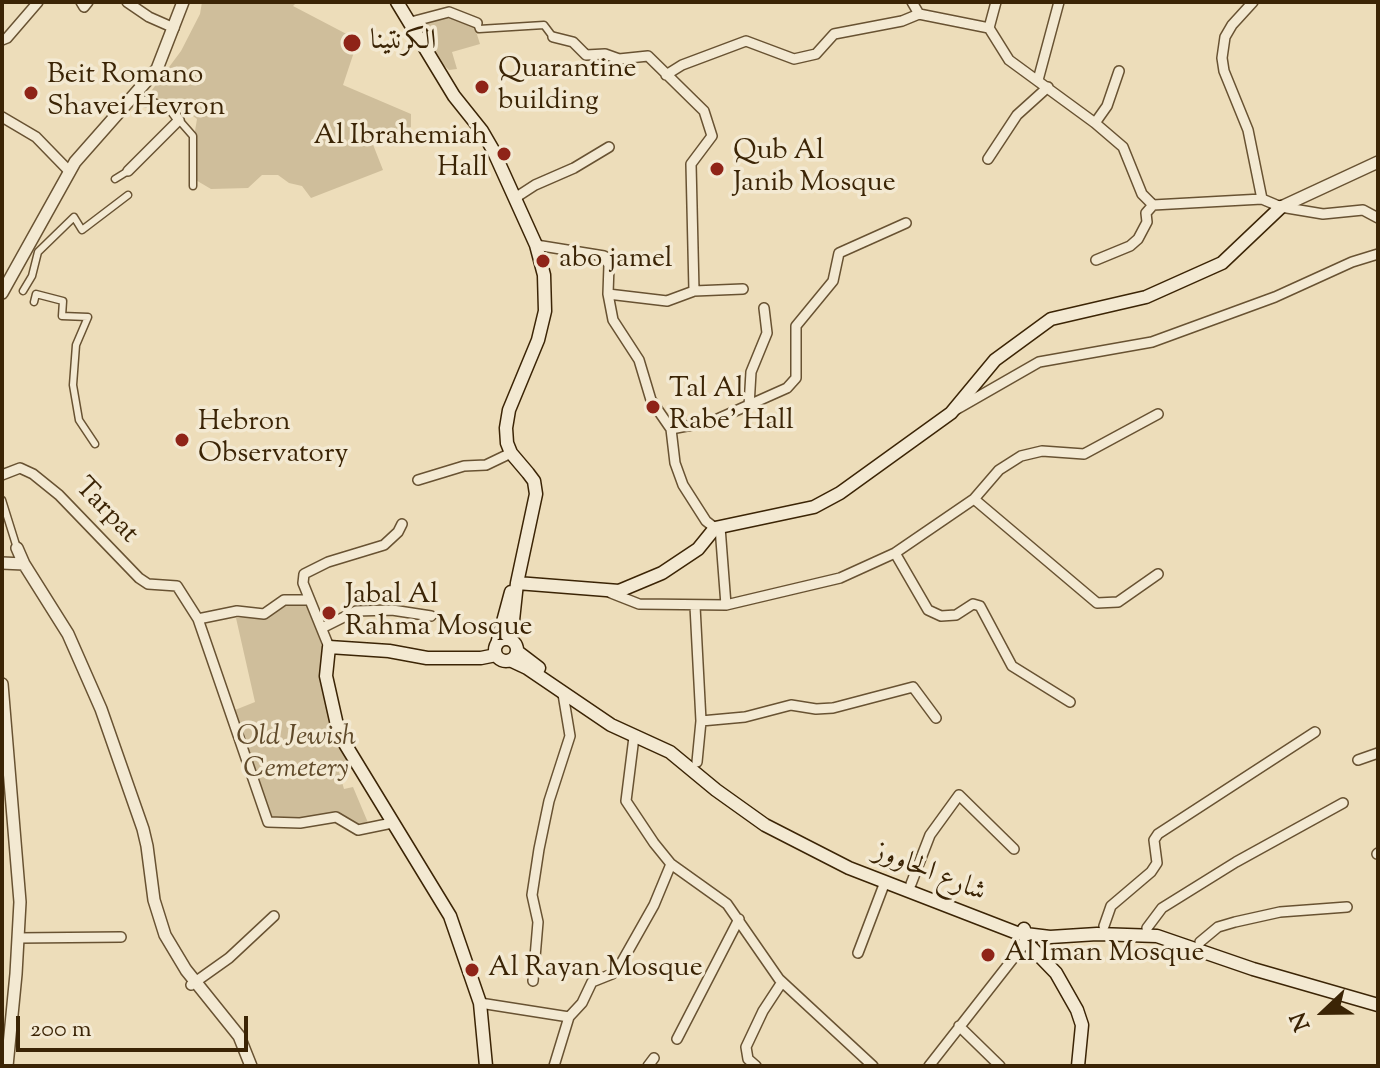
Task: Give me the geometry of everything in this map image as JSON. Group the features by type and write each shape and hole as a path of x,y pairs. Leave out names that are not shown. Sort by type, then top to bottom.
{"main road":[{"path":"397,2 454,96 482,131 536,245 544,275 545,311 538,340 509,410 507,443 511,453 534,481 536,494 517,583 511,639"},
{"path":"517,583 566,585 608,592 628,588 662,573 698,549 718,528 814,507 840,493 951,413 995,360 1051,319 1146,297 1222,263 1281,207"},
{"path":"517,583 510,592 496,649 501,660 515,656 617,720 676,746 728,791 785,828 1024,935 1056,973 1077,1010 1082,1025 1078,1066"},
{"path":"486,1066 480,1003 450,916 339,734 326,676 329,647 389,651 427,658 481,658 496,649 503,639 511,639 516,644 515,656"},
{"name":"شارع الحاووز","path":"515,656 563,694 611,725 677,757 765,825 849,868 1024,935 1157,936 1253,969 1378,1005"},
{"path":"1024,935 1046,930 1104,926 1147,928 1200,942 1283,971 1378,996"}],"street":[{"path":"2,40 38,2"},
{"path":"81,2 84,7 88,2"},
{"path":"127,2 149,17 174,28"},
{"path":"2,293 75,162 157,69 183,2"},
{"path":"912,2 919,14"},
{"path":"989,28 996,2"},
{"path":"1038,80 1059,2"},
{"path":"1253,2 1225,37 1222,58 1224,71 1248,130 1262,199"},
{"path":"411,22 449,12 477,23 479,29 544,25 553,37 573,42 586,55 605,54 619,59 648,56 704,111 712,136 691,164 694,291"},
{"path":"666,75 682,65 746,41 794,59 816,54 834,34 902,21 919,14 989,28 1009,60 1123,147 1142,194 1153,205"},
{"path":"1095,123 1107,106 1119,71"},
{"path":"988,159 1017,115 1048,87"},
{"path":"132,98 170,108 193,136 193,186"},
{"path":"2,117 36,137 70,172"},
{"path":"115,179 128,171 179,120"},
{"path":"515,198 609,147"},
{"path":"1281,207 1378,162"},
{"path":"23,291 32,276 38,252 74,217 82,230 128,195"},
{"path":"1096,260 1130,246 1138,239 1147,222 1146,213 1153,205 1262,199 1281,207 1323,214 1363,210 1378,218"},
{"path":"671,429 713,421 787,388 796,378 796,326 833,281 839,253 906,223"},
{"path":"536,245 604,256 609,265 608,294 613,320 639,360 651,400 671,429 675,463 683,485 706,521 718,528 726,605"},
{"path":"951,413 1039,362 1152,342 1275,297 1352,262 1378,254"},
{"path":"608,294 667,301 694,291 743,289"},
{"path":"34,302 36,294 63,301 62,316 88,317 76,345 73,385 79,420 95,444"},
{"path":"749,406 751,372 767,333 764,308"},
{"path":"608,592 639,604 726,605 840,578 895,553 974,499 999,470 1021,456 1042,451 1084,454 1158,414"},
{"path":"418,480 464,466 486,465 511,453"},
{"name":"Tarpat","path":"2,475 20,468 33,474 59,495 139,578 148,584 177,586 198,619"},
{"path":"974,499 1097,603 1118,602 1158,574"},
{"path":"2,500 24,564 68,634 96,697 143,829 141,845 153,917 169,956 239,1036 251,1066"},
{"path":"329,647 303,583 304,574 328,562 384,545 402,524"},
{"path":"895,553 928,610 941,616 956,615 973,604 980,606 1012,666 1070,702"},
{"path":"2,563 24,564"},
{"path":"310,600 284,600 264,614 237,611 198,619 268,822 300,823 336,817 358,830 392,823"},
{"path":"695,606 701,721 697,762"},
{"path":"322,628 356,611 392,610 431,616"},
{"path":"2,685 5,754 20,902 7,1066"},
{"path":"701,721 745,717 791,705 833,708 913,687 936,718"},
{"path":"533,981 538,922 532,895 549,801 570,736 563,694"},
{"path":"1104,926 1111,906 1151,872 1157,863 1154,845 1158,834 1315,732"},
{"path":"634,737 626,801 671,864 727,904 782,982 873,1066"},
{"path":"1358,760 1378,753"},
{"path":"911,884 930,835 959,795 1014,849"},
{"path":"1147,928 1162,908 1236,862 1343,803"},
{"path":"554,1066 569,1017 582,1003 591,983 612,974 621,964 654,905 671,864"},
{"path":"858,953 885,882"},
{"path":"1200,942 1218,927 1235,922 1280,912 1347,907"},
{"path":"193,983 229,958 274,916"},
{"path":"677,1039 739,919"},
{"path":"929,1066 1024,935"},
{"path":"18,938 121,937"},
{"path":"756,1066 748,1059 746,1047 763,1011 782,982"},
{"path":"193,983 231,1035 244,1066"},
{"path":"480,1003 569,1017"},
{"path":"959,1026 1000,1066"}],"green space":[{"path":"202,2 297,2 293,6 358,40 343,85 411,114 411,127 372,142 383,170 311,198 302,186 289,183 278,175 262,175 248,188 211,189 194,179 190,161 197,119 181,107 149,94 181,51 200,14"},
{"path":"445,14 474,25 480,44 452,52 457,69 449,70 435,57 417,26 419,22"},
{"name":"Old Jewish Cemetery","path":"285,603 308,606 324,651 332,727 351,766 339,772 344,789 353,787 369,825 355,823 338,813 287,821 272,817 265,805 235,710 255,702 236,618 271,614"}],"place":[{"name":"الكرنتينا","path":"352,43"},
{"name":"Quarantine building","path":"482,87"},
{"name":"Beit Romano Shavei Hevron","path":"31,93"},
{"name":"Al Ibrahemiah Hall","path":"504,154"},
{"name":"Qub Al Janib Mosque","path":"717,169"},
{"name":"abo jamel","path":"543,261"},
{"name":"Tal Al Rabe' Hall","path":"653,407"},
{"name":"Hebron Observatory","path":"182,440"},
{"name":"Jabal Al Rahma Mosque","path":"329,613"},
{"name":"Al Iman Mosque","path":"988,955"},
{"name":"Al Rayan Mosque","path":"472,970"}]}
